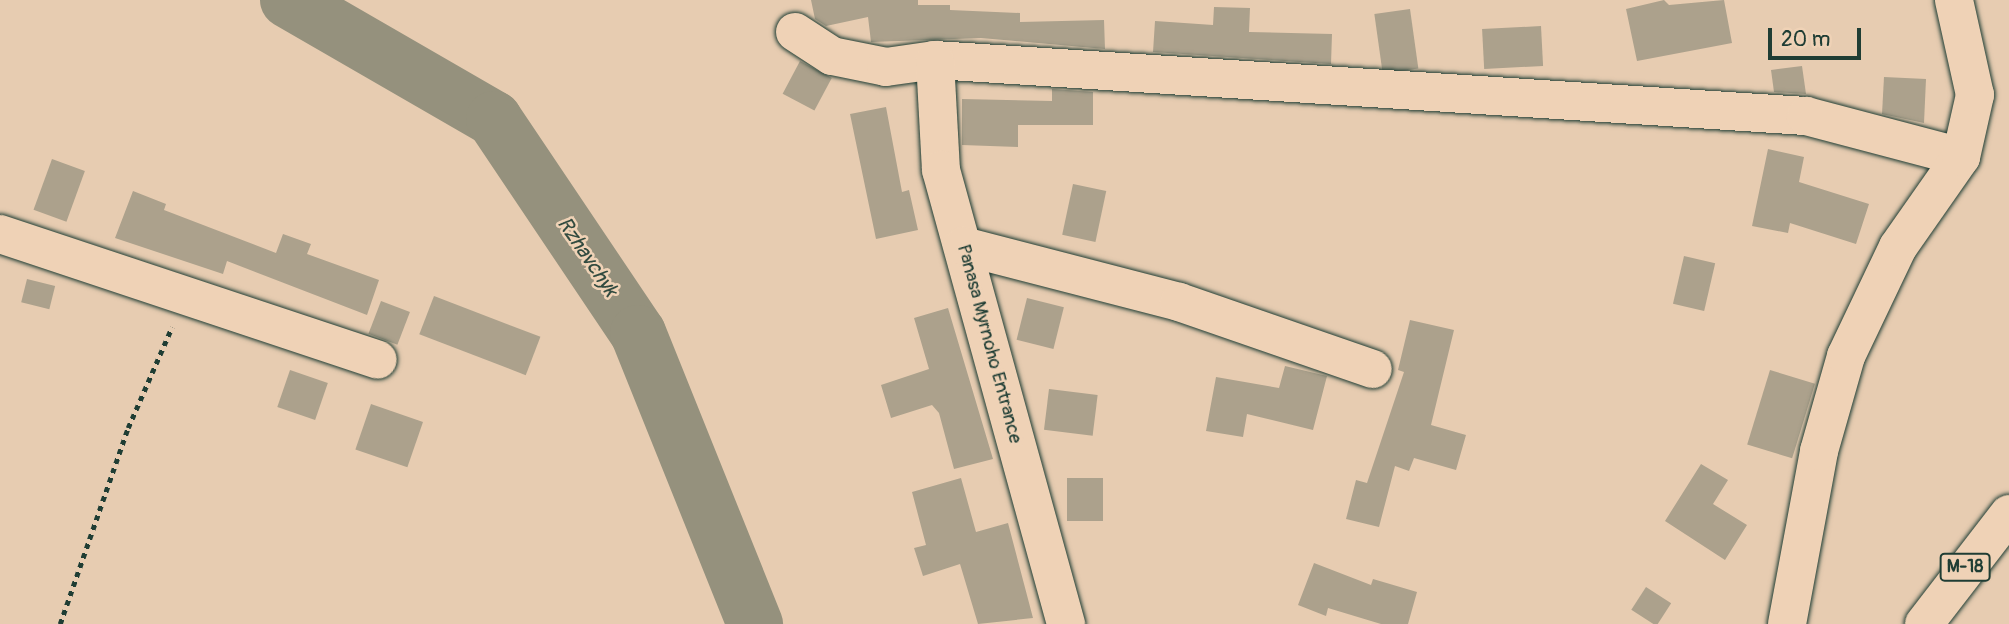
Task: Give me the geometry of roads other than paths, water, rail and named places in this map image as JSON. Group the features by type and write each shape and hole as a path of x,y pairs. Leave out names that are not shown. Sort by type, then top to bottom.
{"main road":[{"path":"1787,624 1819,451 1846,356 1898,247 1961,157 1975,95 1954,0"},
{"path":"795,32 832,57 873,65 935,60 1805,116 1961,157"},
{"name":"Panasa Myrnoho Entrance","path":"935,60 942,170 1066,624"},
{"path":"0,234 378,360"},
{"path":"963,246 1178,302 1373,369"},
{"name":"М-18","path":"1924,624 2009,514"}],"waterway":[{"name":"Rzhavchyk","path":"288,0 494,119 638,333 755,624"}]}
